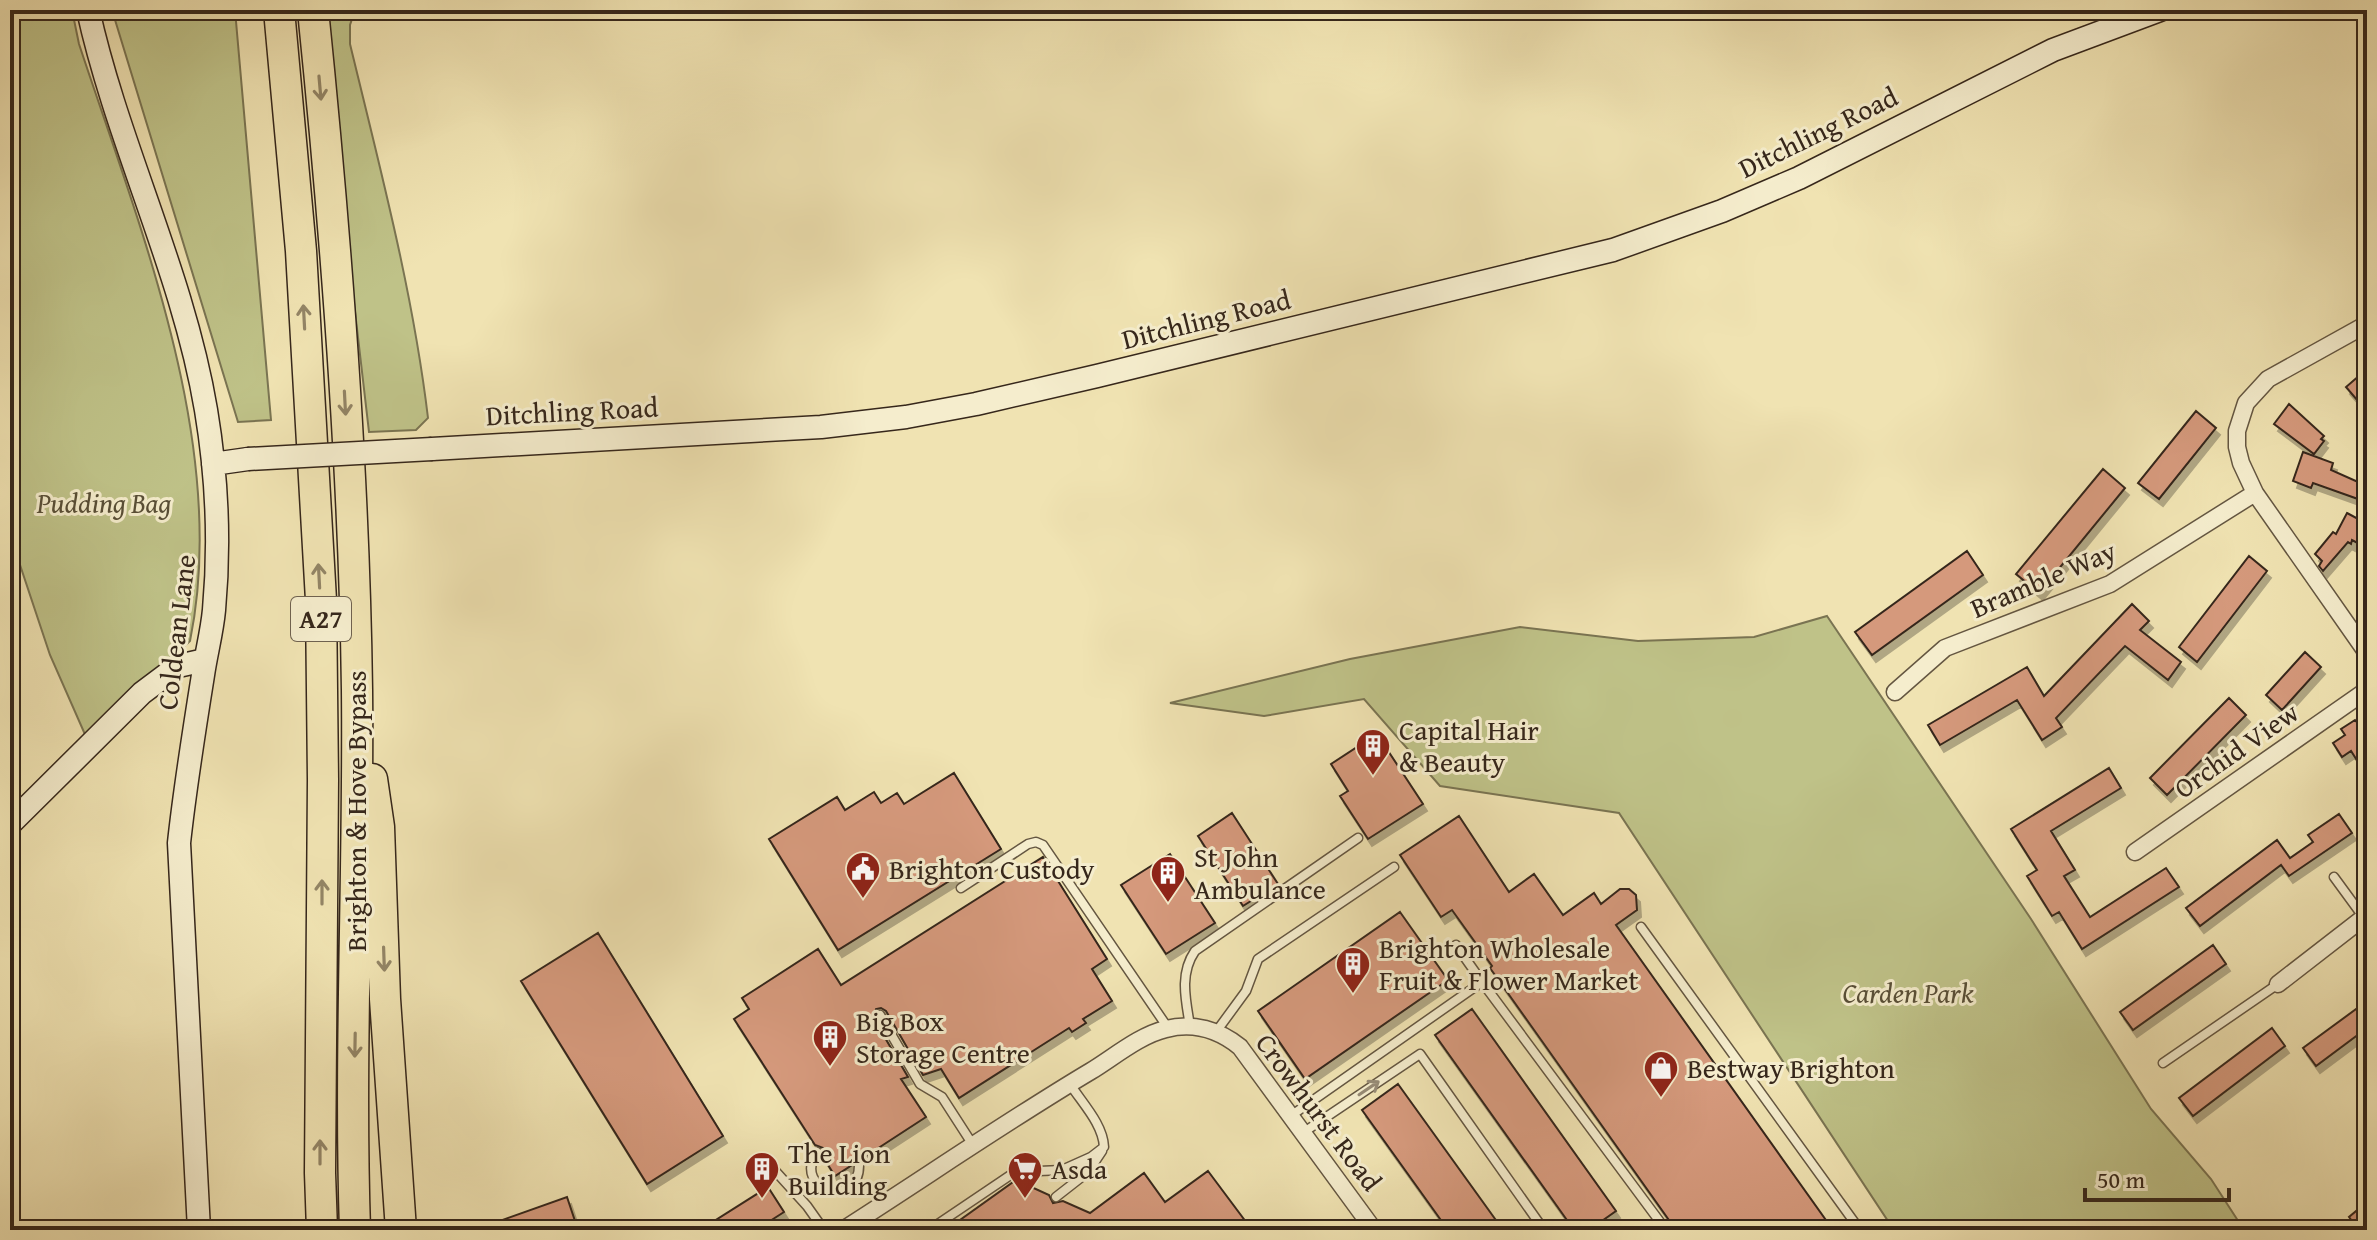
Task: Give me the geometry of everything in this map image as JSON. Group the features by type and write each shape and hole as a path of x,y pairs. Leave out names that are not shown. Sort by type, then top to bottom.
{"highway":[{"name":"Brighton & Hove Bypass","path":"279,10 301,251 321,600 322,1230"},
{"name":"Brighton & Hove Bypass","path":"313,10 344,389 357,687 355,1230"},
{"path":"357,687 379,827 385,999 401,1230"}],"street":[{"name":"Coldean Lane","path":"88,10 102,67 181,302 199,373 213,464 217,565 214,614 179,843 199,1230"},
{"name":"Ditchling Road","path":"213,464 248,459 821,427 906,417 1082,380 1613,250 1722,211 1799,178 2053,50 2160,10"},
{"path":"2366,650 2255,493 2237,447 2239,417 2256,390 2279,371 2367,324"},
{"name":"Bramble Way","path":"1895,692 1945,648 2110,584 2255,493"},
{"path":"10,824 142,693 178,666 205,660"},
{"name":"Orchid View","path":"2135,852 2367,690"},
{"path":"2278,984 2365,917"},
{"name":"Crowhurst Road","path":"843,1230 1154,1033 1168,1028 1190,1027 1228,1037 1249,1057 1374,1230"}],"lane":[{"path":"1190,1027 1184,982 1187,965 1195,951 1358,838"},
{"path":"961,888 1028,844 1036,842 1043,845 1168,1028"},
{"path":"1216,1032 1246,991 1258,959 1394,867"},
{"path":"2334,877 2365,917"},
{"path":"1641,927 1860,1230"},
{"path":"1456,945 1666,1230"},
{"path":"1292,1115 1482,982"},
{"path":"2163,1063 2278,984"},
{"path":"880,1015 920,1084 942,1097 974,1146"},
{"path":"1304,1132 1420,1054 1544,1230"},
{"path":"1056,1197 1088,1172 1104,1147 1098,1127 1070,1084"},
{"path":"929,1230 1015,1172 1062,1170 1091,1157 1104,1147"},
{"path":"817,1152 812,1163 813,1176 820,1186 831,1191 851,1186 858,1175 859,1163"},
{"path":"768,1163 824,1230"}],"green space":[{"name":"Pudding Bag","path":"10,10 72,10 79,44 151,262 172,338 188,415 198,491 199,567 190,641 87,739 50,655 18,559 10,563"},
{"path":"112,10 235,10 271,420 238,422"},
{"path":"320,10 355,10 350,25 350,44 395,230 422,371 428,418 416,430 369,432"},
{"name":"Carden Park","path":"1827,616 2031,919 2151,1109 2211,1179 2244,1230 1917,1230 1890,1224 1619,813 1440,786 1364,699 1264,716 1170,703 1350,659 1520,627 1638,641 1754,637"}],"building":[{"path":"2367,369 2367,393 2357,400 2346,387"},
{"path":"2289,404 2324,436 2321,439 2324,441 2314,454 2274,424"},
{"path":"2196,411 2216,428 2159,499 2138,483"},
{"path":"2303,452 2333,463 2331,470 2367,486 2367,491 2358,499 2313,483 2311,488 2293,481"},
{"path":"2103,469 2125,488 2039,593 2016,574"},
{"path":"2347,513 2367,527 2367,548 2352,540 2351,544 2348,542 2323,571 2319,566 2322,561 2315,554 2333,532 2336,534"},
{"path":"1967,551 1983,575 1872,655 1855,632"},
{"path":"2249,556 2267,571 2197,662 2179,647"},
{"path":"2132,604 2149,621 2140,630 2181,662 2168,680 2125,646 2056,718 2062,727 2042,740 2017,700 1940,745 1928,725 2027,667 2044,696"},
{"path":"2305,652 2321,667 2282,710 2266,695"},
{"path":"2229,698 2246,715 2167,795 2150,778"},
{"path":"2355,720 2367,735 2367,776 2351,751 2342,757 2333,743 2345,735 2341,729"},
{"name":"Capital Hair & Beauty","path":"1377,734 1423,804 1368,839 1340,796 1348,791 1331,764"},
{"path":"2109,768 2121,788 2051,831 2075,870 2064,876 2090,917 2166,868 2179,887 2082,949 2059,912 2052,916 2027,876 2037,870 2011,829"},
{"name":"Brighton Custody","path":"954,773 1001,849 838,950 769,839 837,797 845,810 874,792 881,803 897,793 904,804"},
{"path":"1232,813 1278,884 1243,906 1198,836"},
{"path":"2339,814 2352,833 2289,876 2281,865 2200,926 2186,908 2277,840 2290,858 2313,842 2308,835"},
{"name":"Bestway Brighton","path":"1459,816 1509,892 1534,874 1563,915 1594,893 1601,904 1620,889 1629,889 1636,895 1637,910 1616,925 1833,1230 1676,1230 1452,910 1441,917 1400,855"},
{"name":"St John Ambulance","path":"1170,854 1215,923 1166,954 1121,885"},
{"path":"1043,857 1107,959 1092,969 1112,1001 1083,1019 1086,1023 1072,1032 1069,1028 959,1098 941,1069 923,1075 886,1011 876,1009 874,1019 908,1077 901,1079 926,1117 863,1158 856,1157 852,1165 835,1176 823,1157 823,1148 815,1145 734,1019 749,1009 742,998 818,949 841,985"},
{"name":"Brighton Wholesale Fruit & Flower Market","path":"1400,912 1448,980 1305,1079 1258,1011"},
{"path":"598,933 723,1136 647,1184 521,981"},
{"path":"2213,945 2226,964 2133,1030 2120,1012"},
{"path":"2367,1001 2367,1028 2316,1066 2303,1048"},
{"path":"1472,1009 1616,1211 1589,1230 1574,1230 1435,1035"},
{"path":"2272,1028 2285,1046 2193,1116 2179,1098"},
{"path":"1398,1084 1503,1230 1448,1230 1362,1110"},
{"name":"Asda","path":"1208,1171 1252,1230 946,1230 1016,1180 1049,1195 1053,1203 1063,1201 1090,1213 1144,1173 1165,1202"},
{"name":"The Lion Building","path":"768,1187 784,1212 756,1230 700,1230"},
{"path":"567,1197 578,1230 480,1228"},
{"path":"2367,1202 2367,1230 2350,1230 2352,1221 2349,1217"}],"place":[{"name":"Capital Hair & Beauty","path":"1373,777"},
{"name":"Brighton Custody","path":"863,900"},
{"name":"St John Ambulance","path":"1168,904"},
{"name":"Brighton Wholesale Fruit & Flower Market","path":"1353,995"},
{"name":"Big Box Storage Centre","path":"830,1068"},
{"name":"Bestway Brighton","path":"1661,1099"},
{"name":"The Lion Building","path":"762,1200"},
{"name":"Asda","path":"1025,1200"}]}
